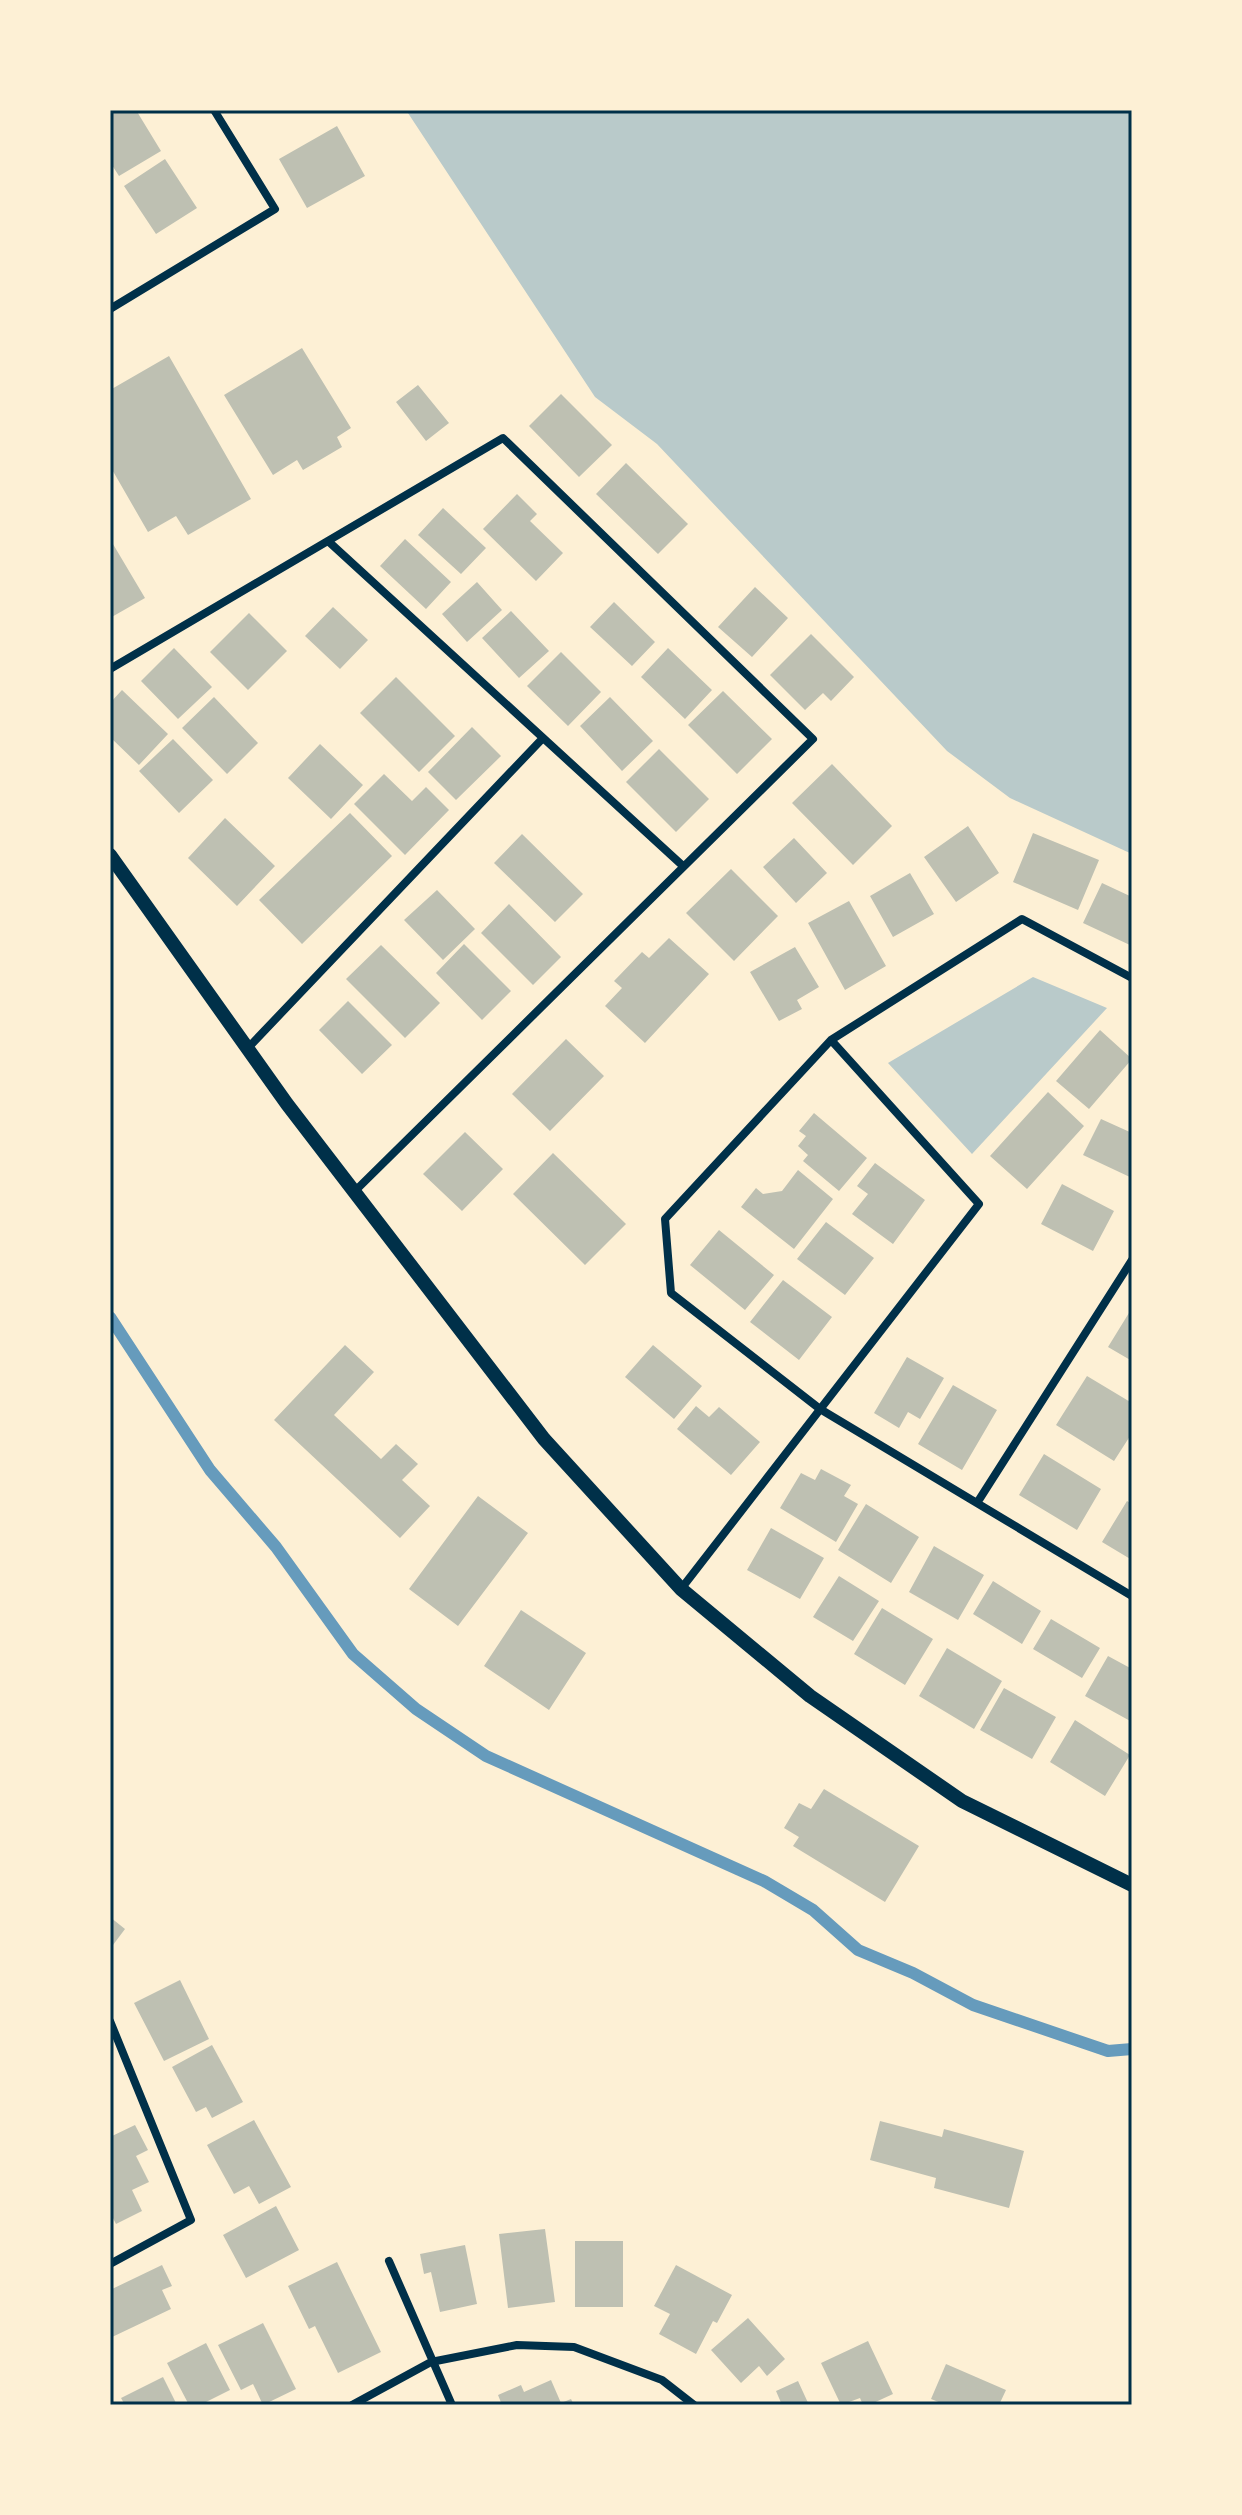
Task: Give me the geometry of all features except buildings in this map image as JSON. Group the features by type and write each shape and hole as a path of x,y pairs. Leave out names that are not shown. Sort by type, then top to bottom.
{"street":[{"path":"110,309 275,209 214,110"},
{"path":"110,669 503,438 813,739 354,1192"},
{"path":"328,541 683,866"},
{"path":"247,1049 543,738"},
{"path":"110,855 247,1049 544,1439 681,1589 810,1696 962,1801 1132,1885"},
{"path":"1132,978 1022,919 831,1040 665,1219 671,1293 820,1409 1132,1596"},
{"path":"681,1589 979,1204 831,1040"},
{"path":"977,1503 1132,1260"},
{"path":"110,2021 191,2220 110,2264"},
{"path":"389,2261 452,2405"},
{"path":"352,2405 431,2362 517,2345 574,2347 662,2380 694,2405"}],"shaded area":[{"path":"406,110 1132,110 1132,854 1010,798 947,751 657,444 595,397"},
{"path":"1033,977 1107,1008 972,1154 888,1063"}],"waterway":[{"path":"110,1317 210,1470 276,1547 353,1654 416,1709 486,1756 764,1881 813,1910 858,1950 913,1973 973,2005 1108,2051 1132,2049"}]}
